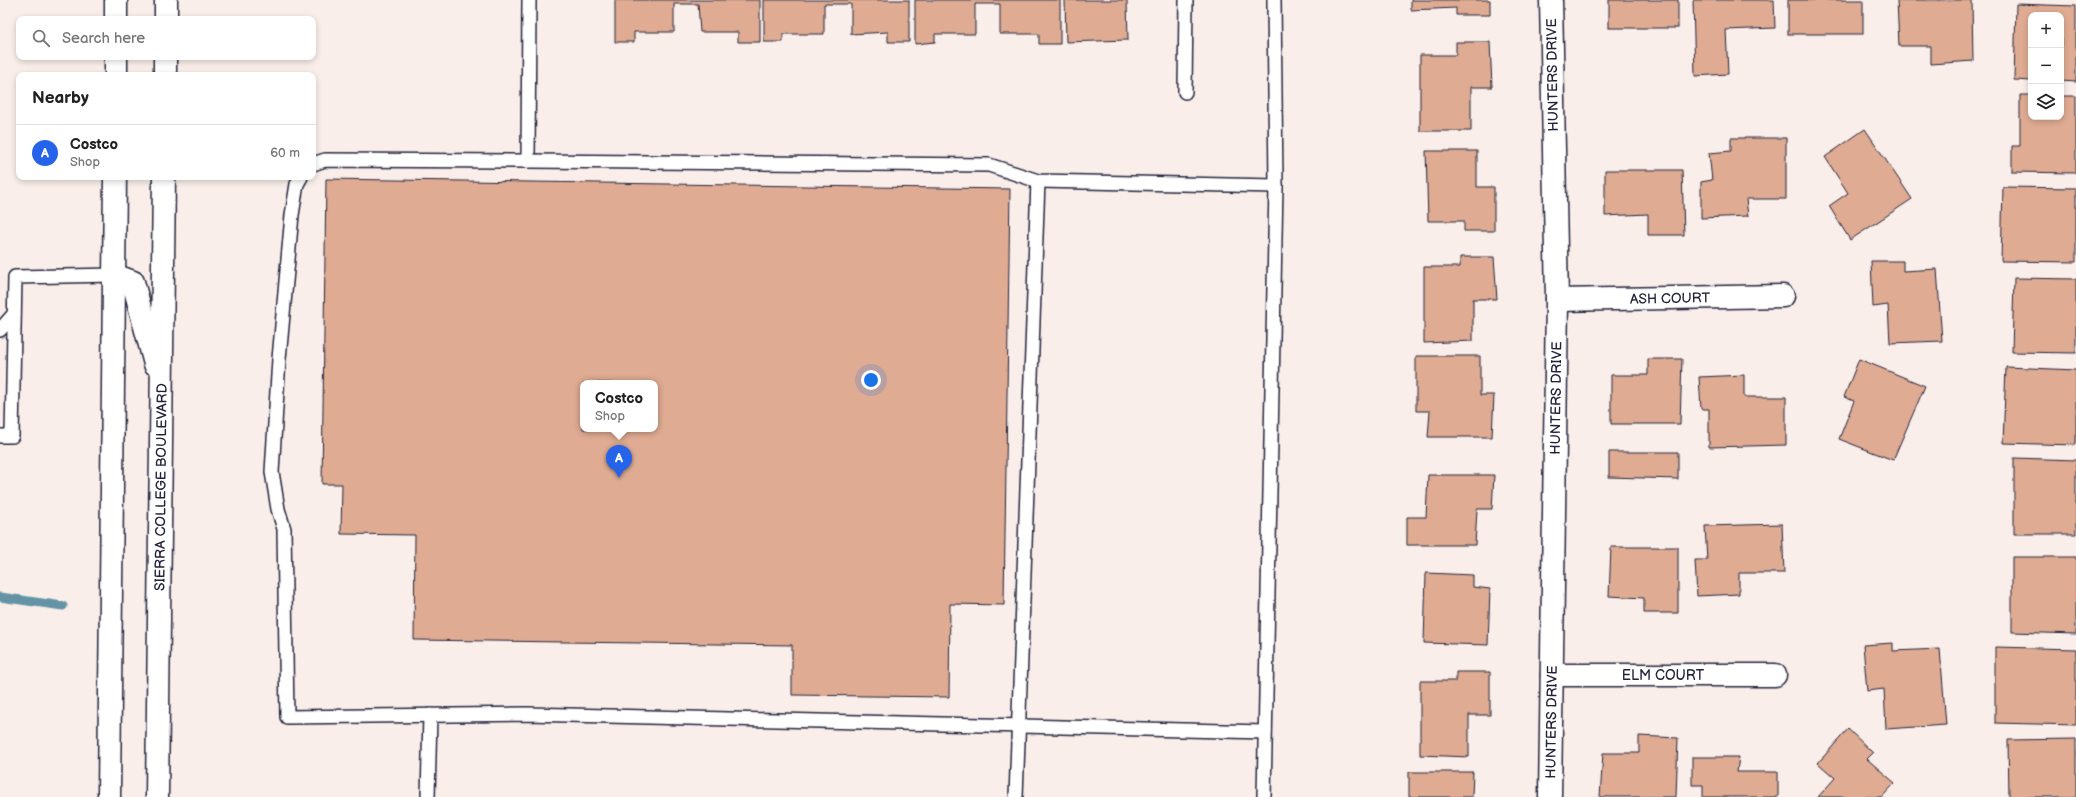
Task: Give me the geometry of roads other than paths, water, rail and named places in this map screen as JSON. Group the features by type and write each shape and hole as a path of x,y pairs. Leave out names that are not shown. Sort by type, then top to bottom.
{"main road":[{"path":"116,0 116,16"},
{"path":"166,0 166,16"},
{"name":"HUNTERS DRIVE","path":"1550,797 1557,300 1551,0"},
{"path":"116,60 116,72"},
{"path":"165,60 165,72"},
{"path":"109,797 115,180"},
{"name":"SIERRA COLLEGE BOULEVARD","path":"157,797 164,180"},
{"path":"114,275 133,282 162,390"},
{"name":"ASH COURT","path":"1557,300 1783,296"},
{"name":"ELM COURT","path":"1552,675 1774,675"}],"lane":[{"path":"528,161 529,0"},
{"path":"1185,92 1186,0"},
{"path":"1264,797 1276,186 1274,0"},
{"path":"316,163 325,160 989,165 1038,182 1276,186"},
{"path":"299,180 297,184 292,215 279,358 272,472 278,509 284,529 287,717 527,714 1265,732"},
{"path":"1016,797 1038,182"},
{"path":"0,436 12,436 15,277 114,275"},
{"path":"0,330 14,314"},
{"path":"428,797 430,715"}],"waterway":[{"path":"0,597 63,606"}],"place":[{"name":"Costco","path":"619,478"}]}
